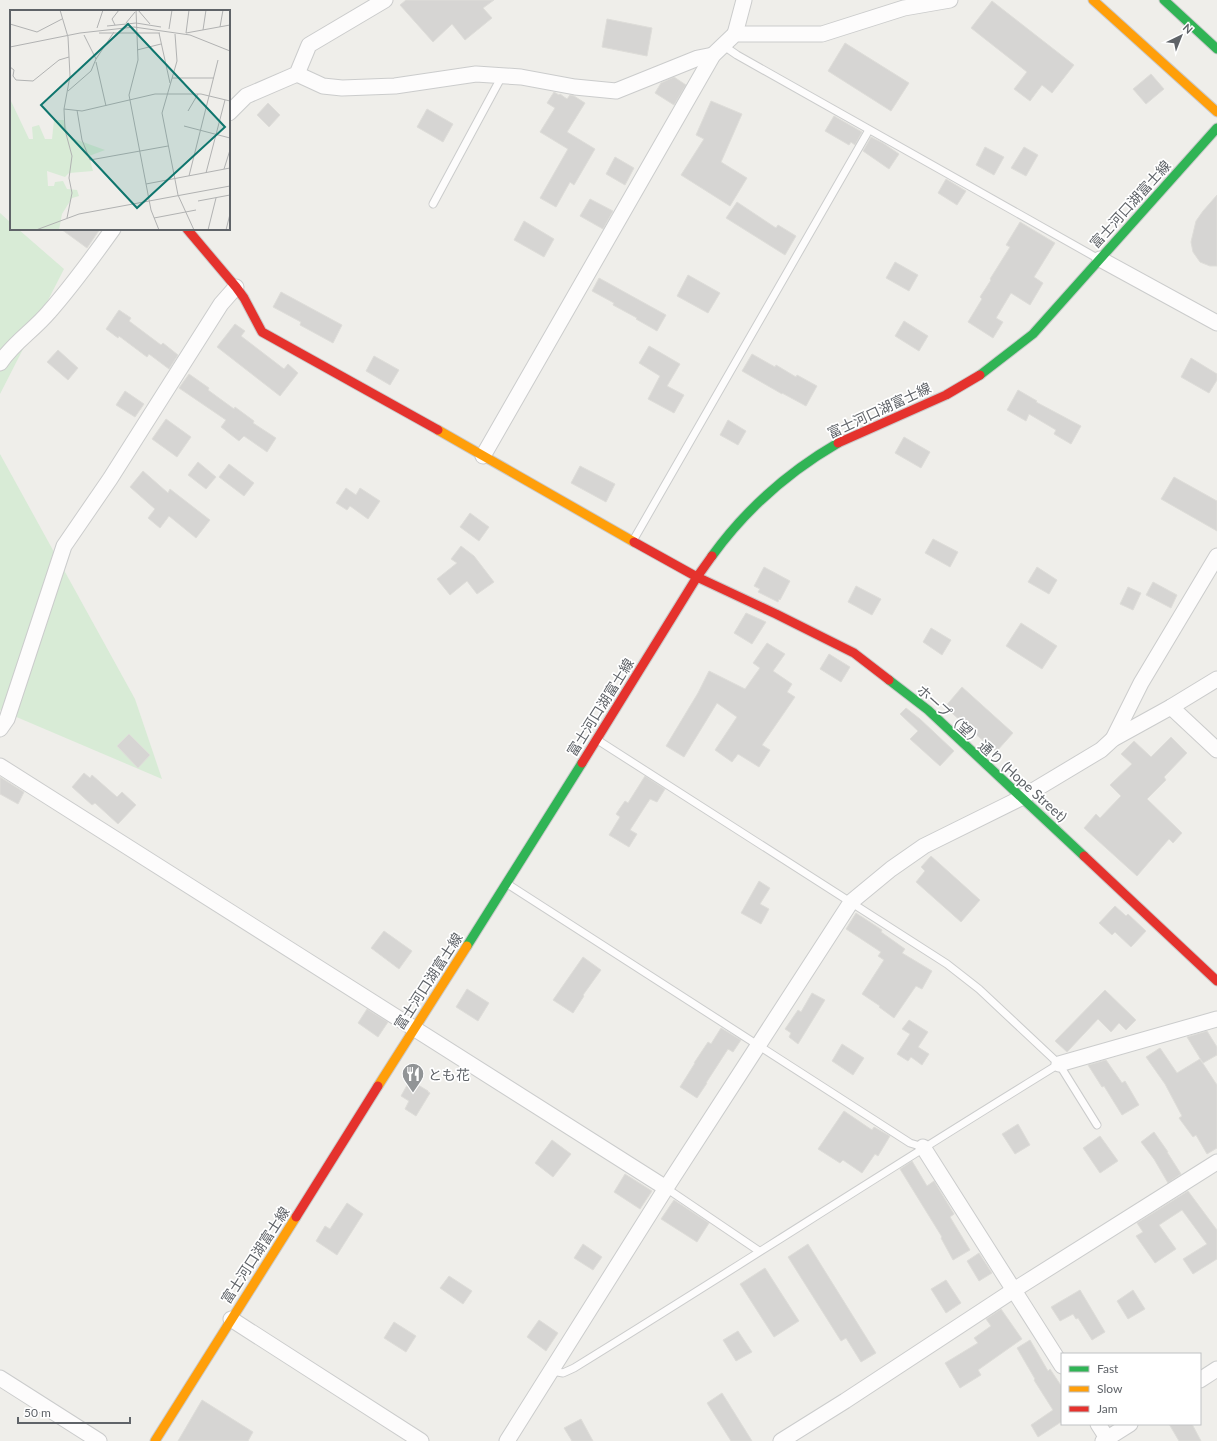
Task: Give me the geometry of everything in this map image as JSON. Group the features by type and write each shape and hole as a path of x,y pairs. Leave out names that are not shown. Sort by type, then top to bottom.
{"main road":[{"path":"1093,0 1217,112"},
{"path":"1164,0 1217,49"},
{"name":"富士河口湖富士線","path":"155,1441 507,884 697,576 724,539 756,504 788,475 823,452 860,431 947,395 998,363 1033,334 1217,128"},
{"name":"ホープ（望）通り (Hope Street)","path":"188,230 244,298 262,332 697,576 854,653 928,710 1217,981"}],"street":[{"path":"230,112 246,96 297,74 308,45 385,0"},
{"path":"483,456 718,50 735,34 744,0"},
{"path":"735,34 822,34 904,8 950,0"},
{"path":"297,74 323,86 342,88 395,86 476,74 521,77 575,87 616,91 718,50"},
{"path":"0,363 8,351 48,314 81,274 113,230"},
{"path":"1100,259 1217,323"},
{"path":"0,729 7,719 64,546 110,479 221,304 236,287"},
{"path":"1113,739 1141,683 1217,556"},
{"path":"507,1441 666,1188 851,902 891,869 924,846 1021,798 1101,750 1113,739 1172,707 1217,679"},
{"path":"1172,707 1217,750"},
{"path":"0,766 666,1188"},
{"path":"1058,1064 1217,1020"},
{"path":"923,1147 1061,1364"},
{"path":"781,1441 845,1401 1014,1290 1217,1162"},
{"path":"231,1319 421,1441"},
{"path":"1201,1379 1217,1369"},
{"path":"0,1378 99,1441"},
{"path":"1099,1425 1107,1440 1129,1425"}],"lane":[{"path":"718,50 737,56 1100,259"},
{"path":"433,204 502,76"},
{"path":"633,541 869,130"},
{"path":"597,740 947,964 979,989 1058,1064 1097,1125"},
{"path":"507,884 910,1143 923,1147"},
{"path":"552,1371 563,1373 574,1368 677,1305 923,1147 1058,1064"},
{"path":"666,1188 759,1252"}],"green space":[{"path":"0,213 10,222 10,230 19,230 64,269 0,394"},
{"path":"0,454 135,699 162,779 0,710"}],"building":[{"path":"406,0 494,0 483,8 492,18 465,40 452,24 433,42 400,5"},
{"path":"992,1 1074,65 1052,93 1042,85 1030,101 1014,89 1027,72 971,28"},
{"path":"607,19 652,28 647,56 602,47"},
{"path":"845,43 909,83 891,111 828,71"},
{"path":"1151,74 1164,89 1146,104 1133,89"},
{"path":"674,77 686,85 674,105 655,93 661,83"},
{"path":"554,92 567,99 570,95 574,96 585,103 567,132 595,149 574,185 570,182 556,207 540,198 568,149 540,132 555,108 547,103"},
{"path":"711,101 742,114 721,162 747,178 730,206 681,175 704,139 696,135"},
{"path":"268,103 280,115 269,127 257,115"},
{"path":"427,109 453,124 443,142 417,127"},
{"path":"834,116 862,132 855,145 851,142 849,145 825,131"},
{"path":"871,137 899,154 889,169 863,151"},
{"path":"985,147 1004,157 994,175 976,165"},
{"path":"1024,147 1038,155 1026,176 1011,168"},
{"path":"615,157 634,168 625,185 606,174"},
{"path":"946,179 966,191 957,205 938,193"},
{"path":"1217,195 1217,266 1210,266 1200,262 1193,252 1191,242 1196,221"},
{"path":"590,199 613,211 603,229 580,216"},
{"path":"737,202 776,228 778,225 796,236 785,255 726,218"},
{"path":"524,221 554,239 544,257 514,240"},
{"path":"1020,222 1055,243 1034,277 1043,283 1030,305 1011,293 996,318 1003,322 993,338 968,322 982,299 980,297 991,280 990,279 1010,247 1006,245"},
{"path":"62,230 99,230 87,248"},
{"path":"895,262 918,275 909,291 886,278"},
{"path":"688,275 720,293 708,313 677,296"},
{"path":"599,278 666,315 657,331 613,305 614,303 592,291"},
{"path":"281,292 342,325 333,343 300,325 301,322 273,307"},
{"path":"119,310 131,318 129,321 161,345 163,343 178,355 169,369 149,354 147,357 119,336 118,338 106,329"},
{"path":"904,321 928,336 919,351 895,336"},
{"path":"235,324 245,331 241,336 284,369 288,364 298,373 280,396 217,347"},
{"path":"649,346 680,364 667,386 684,395 674,413 648,399 660,376 639,363"},
{"path":"58,350 78,368 68,380 47,362"},
{"path":"752,354 775,367 776,365 796,377 797,375 817,386 806,406 742,371"},
{"path":"374,356 399,370 390,385 366,371"},
{"path":"1191,358 1217,374 1217,380 1209,393 1181,377"},
{"path":"189,374 209,388 208,390 234,409 235,407 254,421 253,423 276,438 267,452 244,436 239,441 221,427 226,420 179,388"},
{"path":"1018,390 1037,401 1036,402 1081,426 1071,444 1054,434 1056,430 1029,414 1026,421 1007,410"},
{"path":"125,391 144,404 135,417 116,405"},
{"path":"166,419 191,437 177,457 152,439"},
{"path":"728,420 746,431 738,445 720,435"},
{"path":"904,437 930,452 921,468 895,453"},
{"path":"198,462 216,477 206,489 188,475"},
{"path":"229,464 254,483 244,496 219,477"},
{"path":"580,466 615,484 606,502 571,483"},
{"path":"143,471 168,493 170,489 210,520 196,538 169,516 160,528 148,518 155,509 130,487"},
{"path":"1174,477 1217,501 1217,531 1161,499"},
{"path":"346,488 356,495 360,488 380,501 368,519 350,506 347,510 336,503"},
{"path":"470,513 489,527 479,541 460,527"},
{"path":"933,539 958,552 950,567 925,553"},
{"path":"461,546 474,556 494,582 477,594 467,581 450,595 437,579 457,563 451,559"},
{"path":"764,567 790,581 778,602 758,592 760,589 754,586"},
{"path":"1037,567 1057,580 1049,594 1028,582"},
{"path":"1153,582 1177,595 1171,608 1146,595"},
{"path":"856,586 881,599 872,615 848,602"},
{"path":"1128,587 1141,593 1133,610 1120,604"},
{"path":"746,613 766,622 752,644 734,633"},
{"path":"1021,623 1057,646 1042,669 1006,646"},
{"path":"931,628 951,640 942,655 923,642"},
{"path":"767,643 785,654 773,671 792,684 787,692 795,697 762,745 770,750 759,767 738,754 732,762 715,750 737,717 717,703 684,757 666,746 698,693 709,671 745,689 760,668 753,663"},
{"path":"829,654 850,667 841,682 820,669"},
{"path":"962,687 1013,733 996,752 945,707"},
{"path":"906,708 954,751 940,766 910,739 918,731 900,714"},
{"path":"129,734 150,755 138,768 117,746"},
{"path":"1171,737 1187,753 1164,777 1166,780 1147,799 1182,833 1173,843 1169,839 1137,876 1084,828 1096,814 1100,818 1121,796 1110,785 1132,764 1121,754 1134,741 1151,757"},
{"path":"84,773 90,778 92,775 117,797 122,792 136,805 118,824 95,803 92,805 72,787"},
{"path":"645,776 665,789 657,802 650,799 630,830 637,834 629,847 609,835 620,817 616,814 625,801 628,803"},
{"path":"0,777 24,792 18,804 0,794"},
{"path":"931,856 980,900 961,922 916,882 925,871 921,867"},
{"path":"759,881 770,888 760,904 769,909 761,924 741,913"},
{"path":"1115,906 1126,916 1128,914 1146,931 1131,947 1115,932 1112,935 1099,923"},
{"path":"856,913 882,930 881,932 905,949 902,953 932,971 922,989 916,986 894,1018 862,994 884,960 878,956 881,952 846,929"},
{"path":"384,931 412,951 399,969 371,948"},
{"path":"583,957 601,970 583,995 584,996 573,1013 553,1000"},
{"path":"467,989 489,1003 478,1021 456,1007"},
{"path":"1105,990 1136,1020 1126,1030 1119,1023 1111,1032 1098,1019 1067,1052 1055,1041"},
{"path":"812,993 825,1000 798,1044 789,1037 791,1033 785,1029 798,1010 801,1012"},
{"path":"367,1009 388,1022 378,1037 358,1023"},
{"path":"909,1020 928,1032 918,1047 929,1054 922,1065 911,1057 908,1061 897,1054 910,1034 902,1029"},
{"path":"721,1028 741,1040 733,1052 728,1049 697,1098 680,1087 708,1042 711,1044"},
{"path":"1207,1031 1217,1047 1217,1055 1203,1063 1187,1037"},
{"path":"842,1044 864,1058 853,1075 832,1061"},
{"path":"1160,1048 1177,1073 1200,1059 1217,1085 1217,1148 1207,1154 1196,1135 1193,1137 1179,1118 1182,1116 1165,1084 1146,1057"},
{"path":"1106,1060 1122,1083 1125,1081 1139,1105 1122,1115 1104,1086 1102,1087 1088,1065"},
{"path":"410,1080 430,1093 416,1116 405,1109 409,1101 401,1096"},
{"path":"844,1111 872,1130 874,1127 890,1136 878,1156 875,1154 862,1173 843,1160 840,1163 818,1149"},
{"path":"1018,1124 1030,1145 1015,1154 1002,1134"},
{"path":"1154,1132 1181,1174 1168,1183 1154,1159 1141,1142"},
{"path":"1100,1136 1118,1161 1100,1173 1083,1148"},
{"path":"552,1140 571,1154 553,1177 535,1163"},
{"path":"912,1161 927,1186 934,1181 954,1214 950,1217 970,1250 953,1260 941,1238 942,1237 900,1169"},
{"path":"625,1174 652,1191 640,1209 614,1192"},
{"path":"1188,1191 1217,1230 1217,1259 1193,1274 1183,1259 1207,1244 1182,1210 1159,1225 1176,1249 1155,1263 1136,1236 1143,1232 1137,1223"},
{"path":"674,1200 709,1223 697,1242 661,1219"},
{"path":"347,1203 363,1214 337,1255 316,1241 325,1226 330,1229"},
{"path":"583,1244 602,1257 593,1270 574,1258"},
{"path":"808,1244 876,1353 861,1362 846,1338 841,1341 788,1257"},
{"path":"979,1253 992,1273 979,1281 967,1261"},
{"path":"765,1268 799,1321 774,1337 740,1284"},
{"path":"449,1276 472,1291 463,1304 440,1288"},
{"path":"946,1280 961,1303 946,1313 931,1289"},
{"path":"1080,1290 1105,1332 1092,1340 1078,1318 1076,1319 1073,1314 1060,1321 1051,1307"},
{"path":"1133,1290 1145,1309 1128,1319 1117,1301"},
{"path":"1001,1309 1022,1339 978,1370 981,1375 960,1388 945,1363 978,1343 974,1338 991,1326 986,1319"},
{"path":"539,1320 558,1333 546,1351 527,1337"},
{"path":"394,1322 416,1336 406,1352 384,1338"},
{"path":"738,1331 752,1352 736,1361 723,1340"},
{"path":"1030,1340 1048,1371 1050,1369 1061,1386 1061,1422 1038,1437 1031,1425 1053,1410 1034,1380 1035,1379 1017,1348"},
{"path":"722,1393 752,1441 731,1441 707,1403"},
{"path":"202,1400 253,1432 248,1441 178,1441"},
{"path":"581,1419 593,1441 572,1441 564,1428"},
{"path":"1170,1425 1193,1425 1201,1441 1179,1441"}],"traffic: fast":[{"path":"1164,0 1217,49"},
{"path":"980,375 1033,334 1217,128"},
{"path":"712,556 739,523 769,493 802,466 838,443"},
{"path":"889,680 928,710 1084,856"},
{"path":"467,946 582,763"}],"traffic: slow":[{"path":"1093,0 1217,112"},
{"path":"438,430 634,542"},
{"path":"378,1086 467,946"},
{"path":"155,1441 296,1217"}],"traffic: jam":[{"path":"188,230 244,298 262,332 438,430"},
{"path":"838,443 946,395 980,375"},
{"path":"634,542 697,577 854,653 889,680"},
{"path":"582,763 697,577 712,556"},
{"path":"1084,856 1217,981"},
{"path":"296,1217 378,1086"}],"place":[{"name":"とも花","path":"413,1094"}]}
